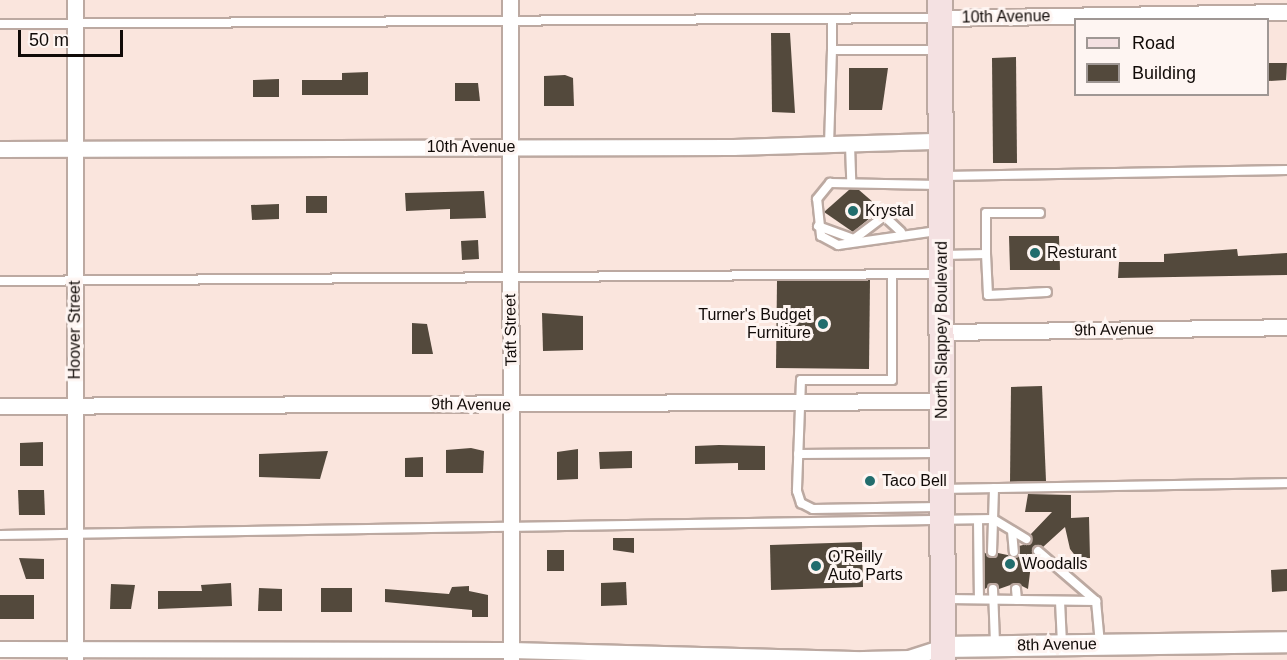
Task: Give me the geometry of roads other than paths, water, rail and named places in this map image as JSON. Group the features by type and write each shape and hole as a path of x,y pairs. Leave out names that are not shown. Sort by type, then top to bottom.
{"main road":[{"name":"North Slappey Boulevard","path":"941,9 943,654"}],"street":[{"name":"Hoover Street","path":"75,0 75,654"},
{"name":"Taft Street","path":"510,0 511,655"},
{"name":"10th Avenue","path":"941,9 1287,12"},
{"name":"10th Avenue","path":"0,149 850,145 941,141"},
{"name":"9th Avenue","path":"942,332 1287,327"},
{"name":"9th Avenue","path":"0,406 942,401"},
{"name":"8th Avenue","path":"0,649 75,654 511,655 834,659 909,658 996,646 1287,642"}],"lane":[{"path":"0,24 832,19 941,9"},
{"path":"829,145 832,19"},
{"path":"832,50 941,50"},
{"path":"850,145 851,183"},
{"path":"901,232 838,245 825,240 818,226 822,189 851,183 1287,170"},
{"path":"1040,213 986,213 988,295 1047,292"},
{"path":"818,226 854,239 884,216 901,232 941,253"},
{"path":"0,281 511,275 892,274 941,253 986,254"},
{"path":"892,274 892,380 801,380 797,491 801,503 813,509 942,506 978,520 993,519 1026,539"},
{"path":"798,454 942,453"},
{"path":"0,535 512,529 942,506 994,488 1287,483"},
{"path":"992,552 994,488"},
{"path":"978,520 979,599"},
{"path":"1012,531 1014,552"},
{"path":"1038,551 1096,601 1100,644"},
{"path":"993,589 996,646"},
{"path":"1016,589 1017,600"},
{"path":"943,598 1096,601"},
{"path":"1060,601 1062,645"}],"place":[{"name":"Krystal","path":"853,211"},
{"name":"Resturant","path":"1035,253"},
{"name":"Turner's Budget Furniture","path":"823,324"},
{"name":"Taco Bell","path":"870,481"},
{"name":"Woodalls","path":"1010,564"},
{"name":"O'Reilly Auto Parts","path":"816,566"}]}
